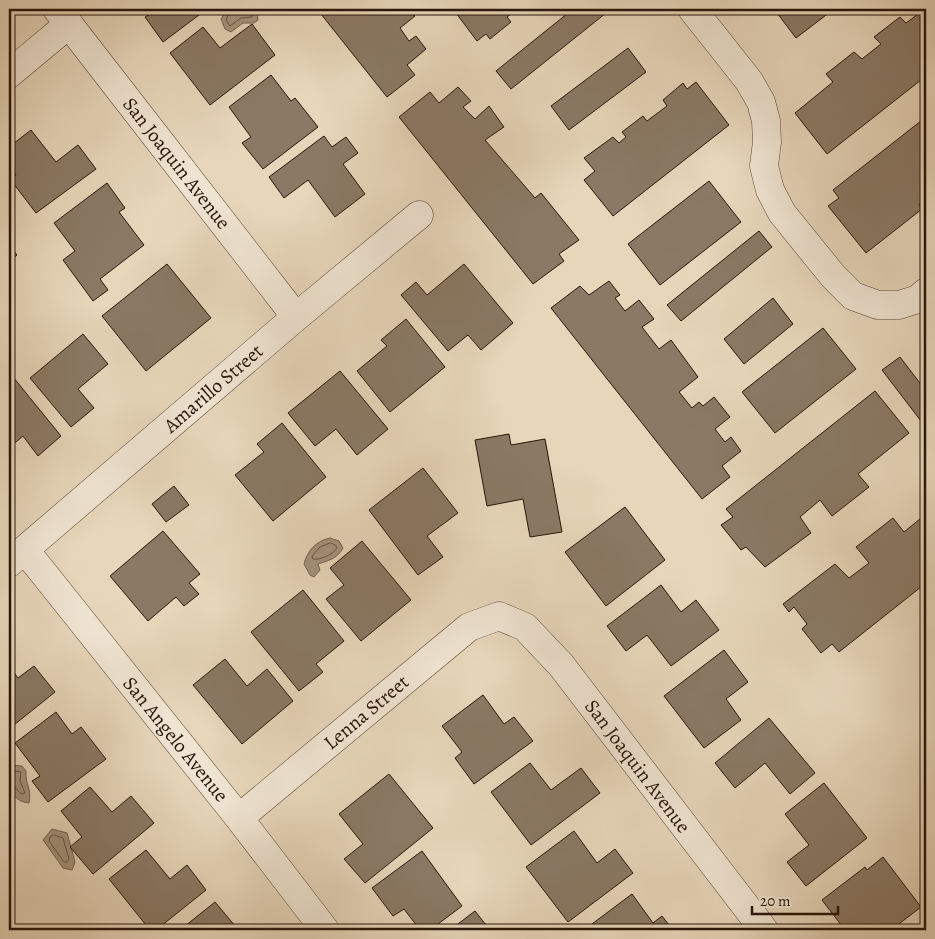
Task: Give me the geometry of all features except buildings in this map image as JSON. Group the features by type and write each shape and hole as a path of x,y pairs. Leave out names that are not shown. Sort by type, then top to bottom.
{"street":[{"path":"692,9 749,81 761,102 766,121 767,142 764,166 770,190 782,213 833,276 853,296 878,305 899,305 918,299 926,292"},
{"path":"9,74 63,16"},
{"name":"San Joaquin Avenue","path":"63,16 296,316"},
{"name":"Amarillo Street","path":"17,556 296,316 419,215"},
{"name":"San Angelo Avenue","path":"17,556 239,818 325,930"},
{"name":"San Joaquin Avenue","path":"499,616 525,627 561,665 764,930"},
{"name":"Lenna Street","path":"239,818 469,627 499,616"}],"water":[{"path":"229,9 254,9 257,11 258,20 254,23 243,23 231,32 225,29 221,19"},
{"path":"330,538 339,541 343,548 336,557 318,564 320,570 314,577 310,575 304,564 305,559 316,544"},
{"path":"9,765 22,766 26,771 26,780 30,794 29,803 22,801 13,794 10,784"},
{"path":"52,829 67,833 75,862 72,870 63,868 43,840"}]}
